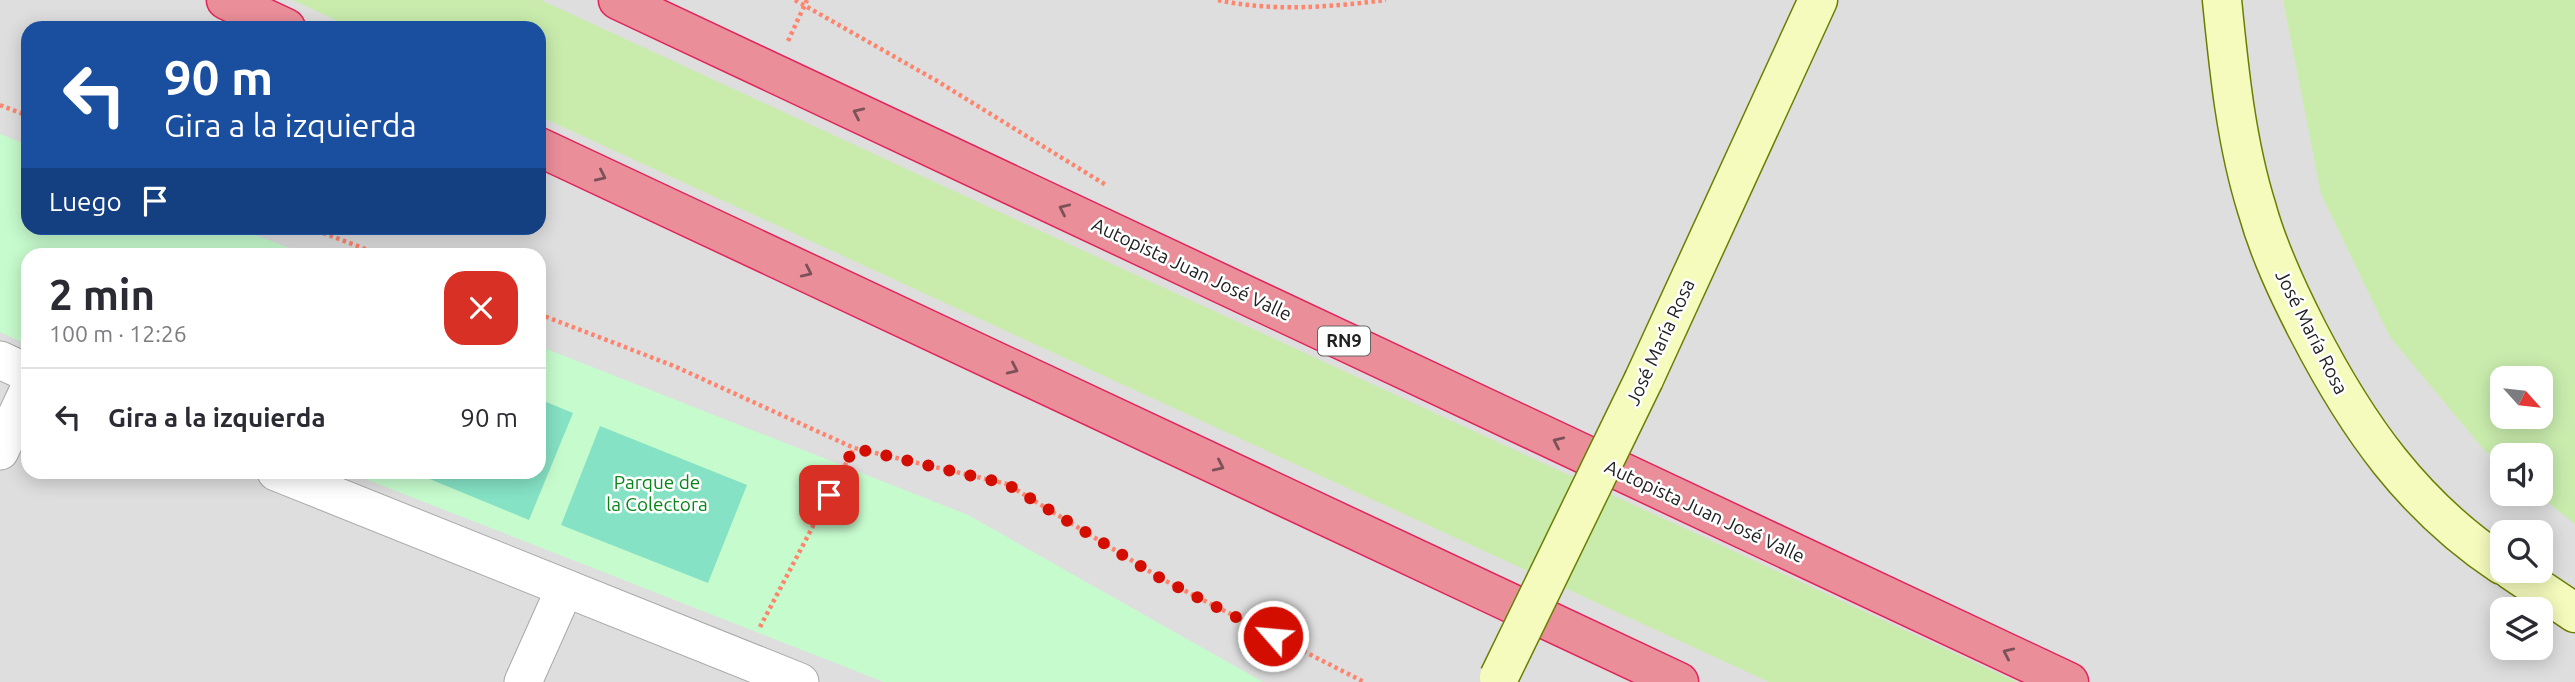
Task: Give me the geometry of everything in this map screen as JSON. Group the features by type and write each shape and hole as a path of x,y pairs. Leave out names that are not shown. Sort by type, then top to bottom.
{"highway":[{"path":"226,0 271,21"},
{"name":"Autopista Juan José Valle","path":"618,0 2069,682"},
{"path":"546,150 1679,682"}],"main road":[{"name":"José María Rosa","path":"1499,679 1644,379 1818,0"},
{"name":"José María Rosa","path":"2222,0 2239,132 2257,209 2285,286 2328,370 2375,445 2420,499 2490,555"},
{"path":"2530,583 2575,613"}],"street":[{"path":"0,360 21,370"},
{"path":"0,451 21,406"},
{"path":"293,479 800,682"},
{"path":"523,682 565,589"}],"path":[{"path":"795,0 937,81 1115,191"},
{"path":"1218,0 1246,6 1350,4 1386,0"},
{"path":"1338,0 1350,4"},
{"path":"0,105 21,113"},
{"path":"328,235 363,248"},
{"path":"546,317 674,366 854,448 1007,484 1162,579 1364,682"},
{"path":"743,660 854,448"}],"shaded area":[{"path":"0,0 2575,0 2575,682 0,682"}],"green space":[{"path":"293,0 541,0 2017,682 1769,682 546,119 546,21 337,21"},
{"path":"2283,0 2575,0 2575,524 2552,506 2553,443 2490,443 2490,455 2390,337 2321,194"},
{"path":"0,134 21,142 21,235 255,235 290,248 21,248 21,342 0,332"},
{"name":"Parque de la Colectora","path":"546,349 968,515 1263,682 884,682 365,479 546,479"},
{"path":"546,402 573,413 546,479"},
{"path":"600,426 747,485 708,583 561,525"},
{"path":"430,479 546,479 529,520"}],"route":[{"path":"829,495 854,448 1007,484 1162,579 1273,636"}]}
